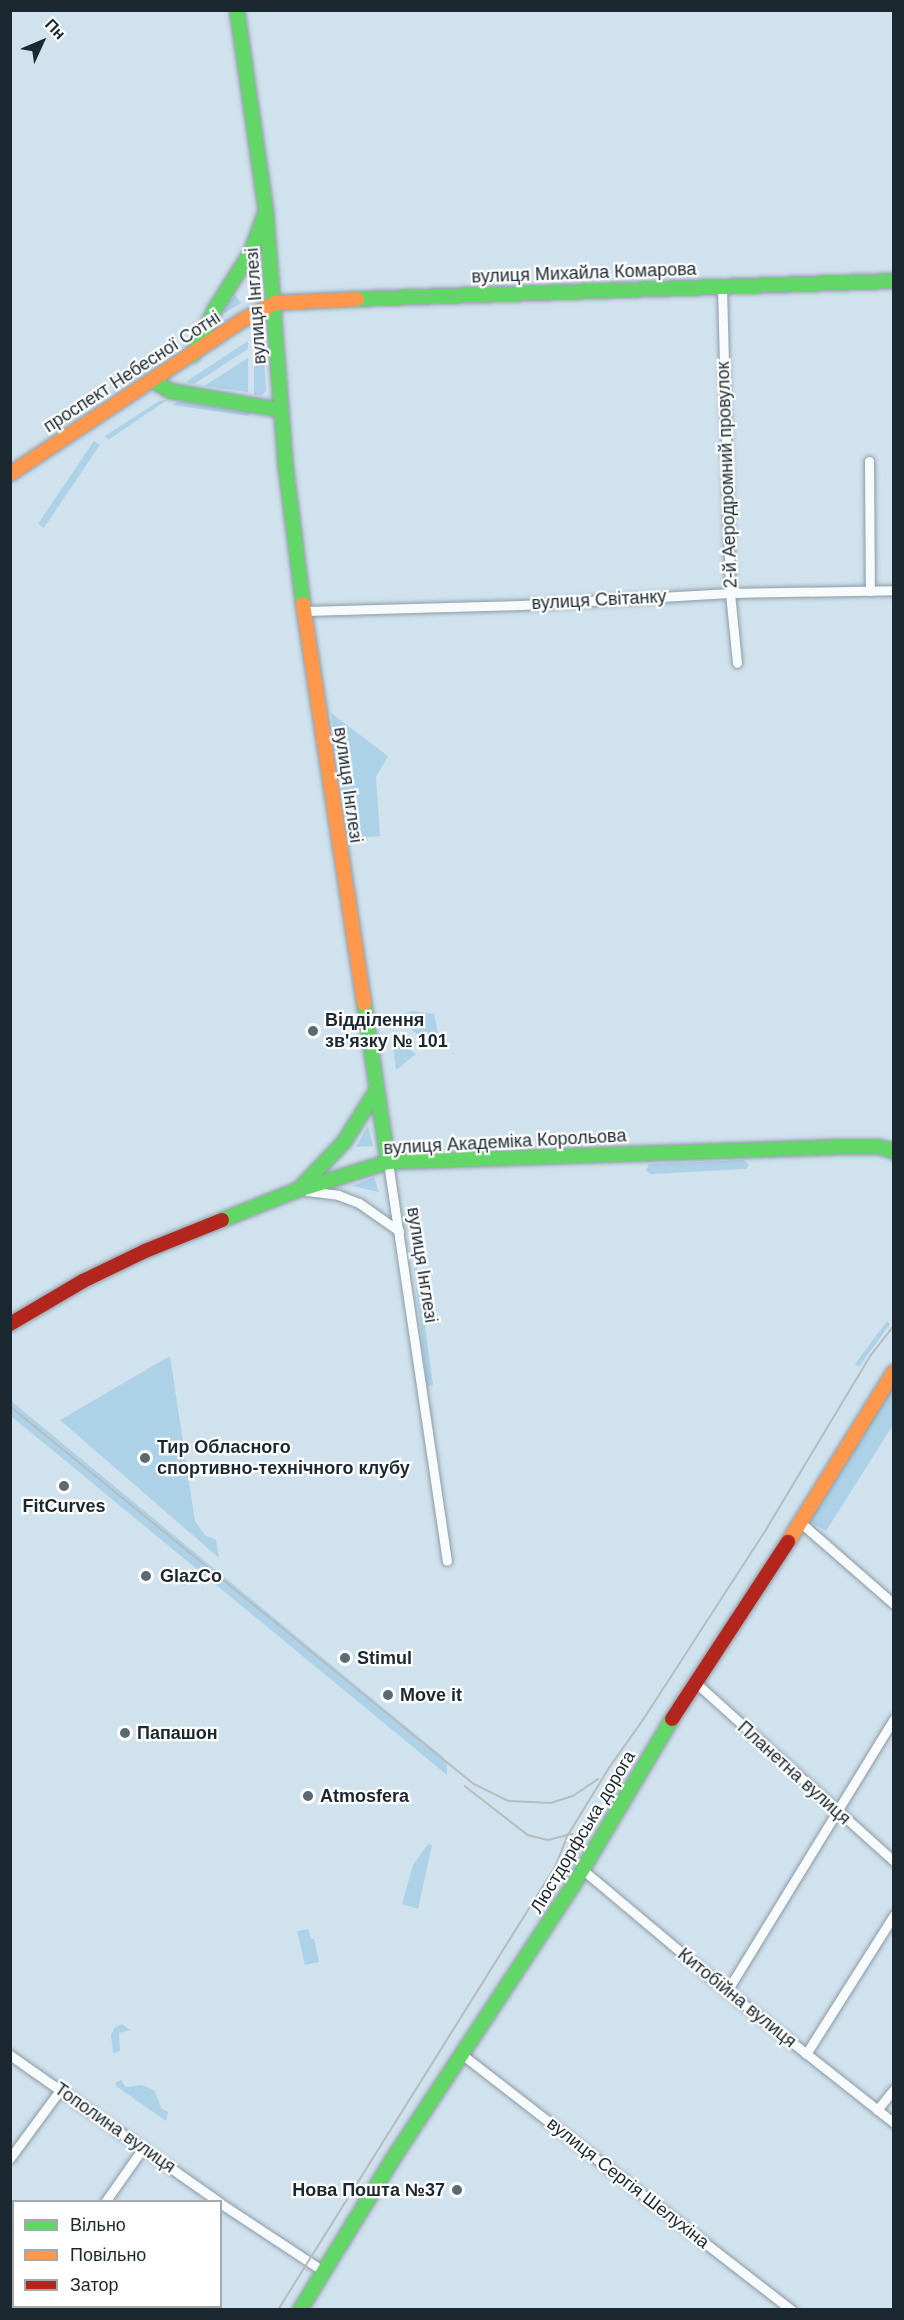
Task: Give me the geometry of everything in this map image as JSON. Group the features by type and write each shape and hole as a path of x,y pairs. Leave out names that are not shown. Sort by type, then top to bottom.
{"main road":[{"name":"вулиця Інглезі","path":"237,10 266,211 275,303 281,410 304,611 388,1162"},
{"path":"192,355 214,309 251,252 266,211"},
{"name":"вулиця Михайла Комарова","path":"275,303 894,281"},
{"name":"проспект Небесної Сотні","path":"10,474 243,321 275,303"},
{"path":"154,381 170,391 281,410"},
{"path":"295,1191 344,1142 376,1091"},
{"name":"вулиця Академіка Корольова","path":"10,1324 83,1281 136,1255 295,1191 388,1162 844,1146 878,1147 893,1151"},
{"name":"Люстдорфська дорога","path":"300,2310 430,2102 464,2056 583,1870 696,1683 801,1523 894,1372"}],"street":[{"name":"2-й Аеродромний провулок","path":"722,287 730,593 736,663"},
{"path":"869,461 870,591"},
{"name":"вулиця Світанку","path":"304,611 521,605 730,593 894,590"},
{"name":"вулиця Інглезі","path":"388,1162 447,1561"},
{"path":"295,1191 338,1195 359,1203 399,1231"},
{"path":"801,1523 894,1604"},
{"name":"Планетна вулиця","path":"696,1683 894,1861"},
{"path":"726,1991 894,1719"},
{"name":"Китобійна вулиця","path":"583,1870 726,1991 894,2123"},
{"path":"806,2054 894,1915"},
{"name":"Тополина вулиця","path":"10,2055 214,2200"},
{"name":"вулиця Сергія Шелухіна","path":"464,2056 792,2310"},
{"path":"877,2110 894,2089"},
{"path":"10,2158 60,2090"},
{"path":"106,2200 143,2148"},
{"name":"Тополина вулиця","path":"222,2206 323,2271"}],"shaded area":[{"path":"235,295 241,303 225,313 223,310"},
{"path":"248,341 248,349 194,384 188,383 187,381"},
{"path":"263,347 266,391 262,395 254,395 254,353"},
{"path":"248,358 248,392 204,386"},
{"path":"167,400 108,440 105,436 159,401"},
{"path":"178,401 251,413 248,416 173,405"},
{"path":"94,441 100,445 44,528 38,524"},
{"path":"331,713 388,756 376,777 380,836 350,839"},
{"path":"412,1011 434,1014 438,1032 432,1045 401,1022 400,1014"},
{"path":"392,1037 416,1054 396,1070"},
{"path":"368,1126 373,1146 356,1147"},
{"path":"744,1160 749,1165 746,1169 650,1174 646,1170 649,1164"},
{"path":"374,1177 379,1192 352,1186"},
{"path":"414,1267 417,1267 433,1385 427,1386"},
{"path":"887,1321 890,1324 859,1367 855,1364"},
{"name":"Тир Обласного спортивно-технічного клубу","path":"170,1356 195,1521 205,1535 216,1540 219,1558 60,1420"},
{"path":"893,1387 893,1425 826,1531 808,1521"},
{"path":"11,1401 443,1757 447,1764 447,1775 11,1416"},
{"path":"428,1844 432,1845 418,1909 402,1904 413,1865"},
{"path":"308,1929 311,1939 314,1939 319,1962 305,1965 297,1931"},
{"path":"122,2024 130,2030 119,2033 120,2051 113,2053 111,2035 115,2027"},
{"path":"121,2080 126,2087 142,2085 155,2091 161,2108 168,2112 166,2121 116,2086 116,2082"}],"tram line":[{"path":"278,2310 555,1867 568,1835 609,1768 643,1720 767,1528 871,1355 894,1326"},
{"path":"10,1406 474,1784 509,1801 551,1803 573,1796 598,1779"},
{"path":"465,1786 528,1835 548,1840 572,1834"}],"traffic: fast":[{"path":"237,10 266,211 286,469 303,604"},
{"path":"193,355 215,309 251,252 266,211"},
{"path":"357,299 894,281"},
{"path":"154,381 170,391 281,410"},
{"path":"364,1003 388,1162"},
{"path":"300,1188 344,1142 376,1091"},
{"path":"222,1220 295,1191 388,1162 834,1147 878,1147 891,1150"},
{"path":"300,2310 398,2151 571,1889 672,1719"}],"traffic: slow":[{"path":"10,474 243,320 275,303 357,299"},
{"path":"303,604 364,1003"},
{"path":"788,1542 894,1372"}],"traffic: jam":[{"path":"10,1324 83,1281 145,1251 222,1220"},
{"path":"672,1719 788,1542"}],"place":[{"name":"Відділення зв'язку № 101","path":"313,1031"},
{"name":"Тир Обласного спортивно-технічного клубу","path":"145,1458"},
{"name":"FitCurves","path":"64,1486"},
{"name":"GlazCo","path":"146,1576"},
{"name":"Stimul","path":"345,1658"},
{"name":"Move it","path":"388,1695"},
{"name":"Папашон","path":"125,1733"},
{"name":"Atmosfera","path":"308,1796"},
{"name":"Нова Пошта №37","path":"457,2190"}]}
